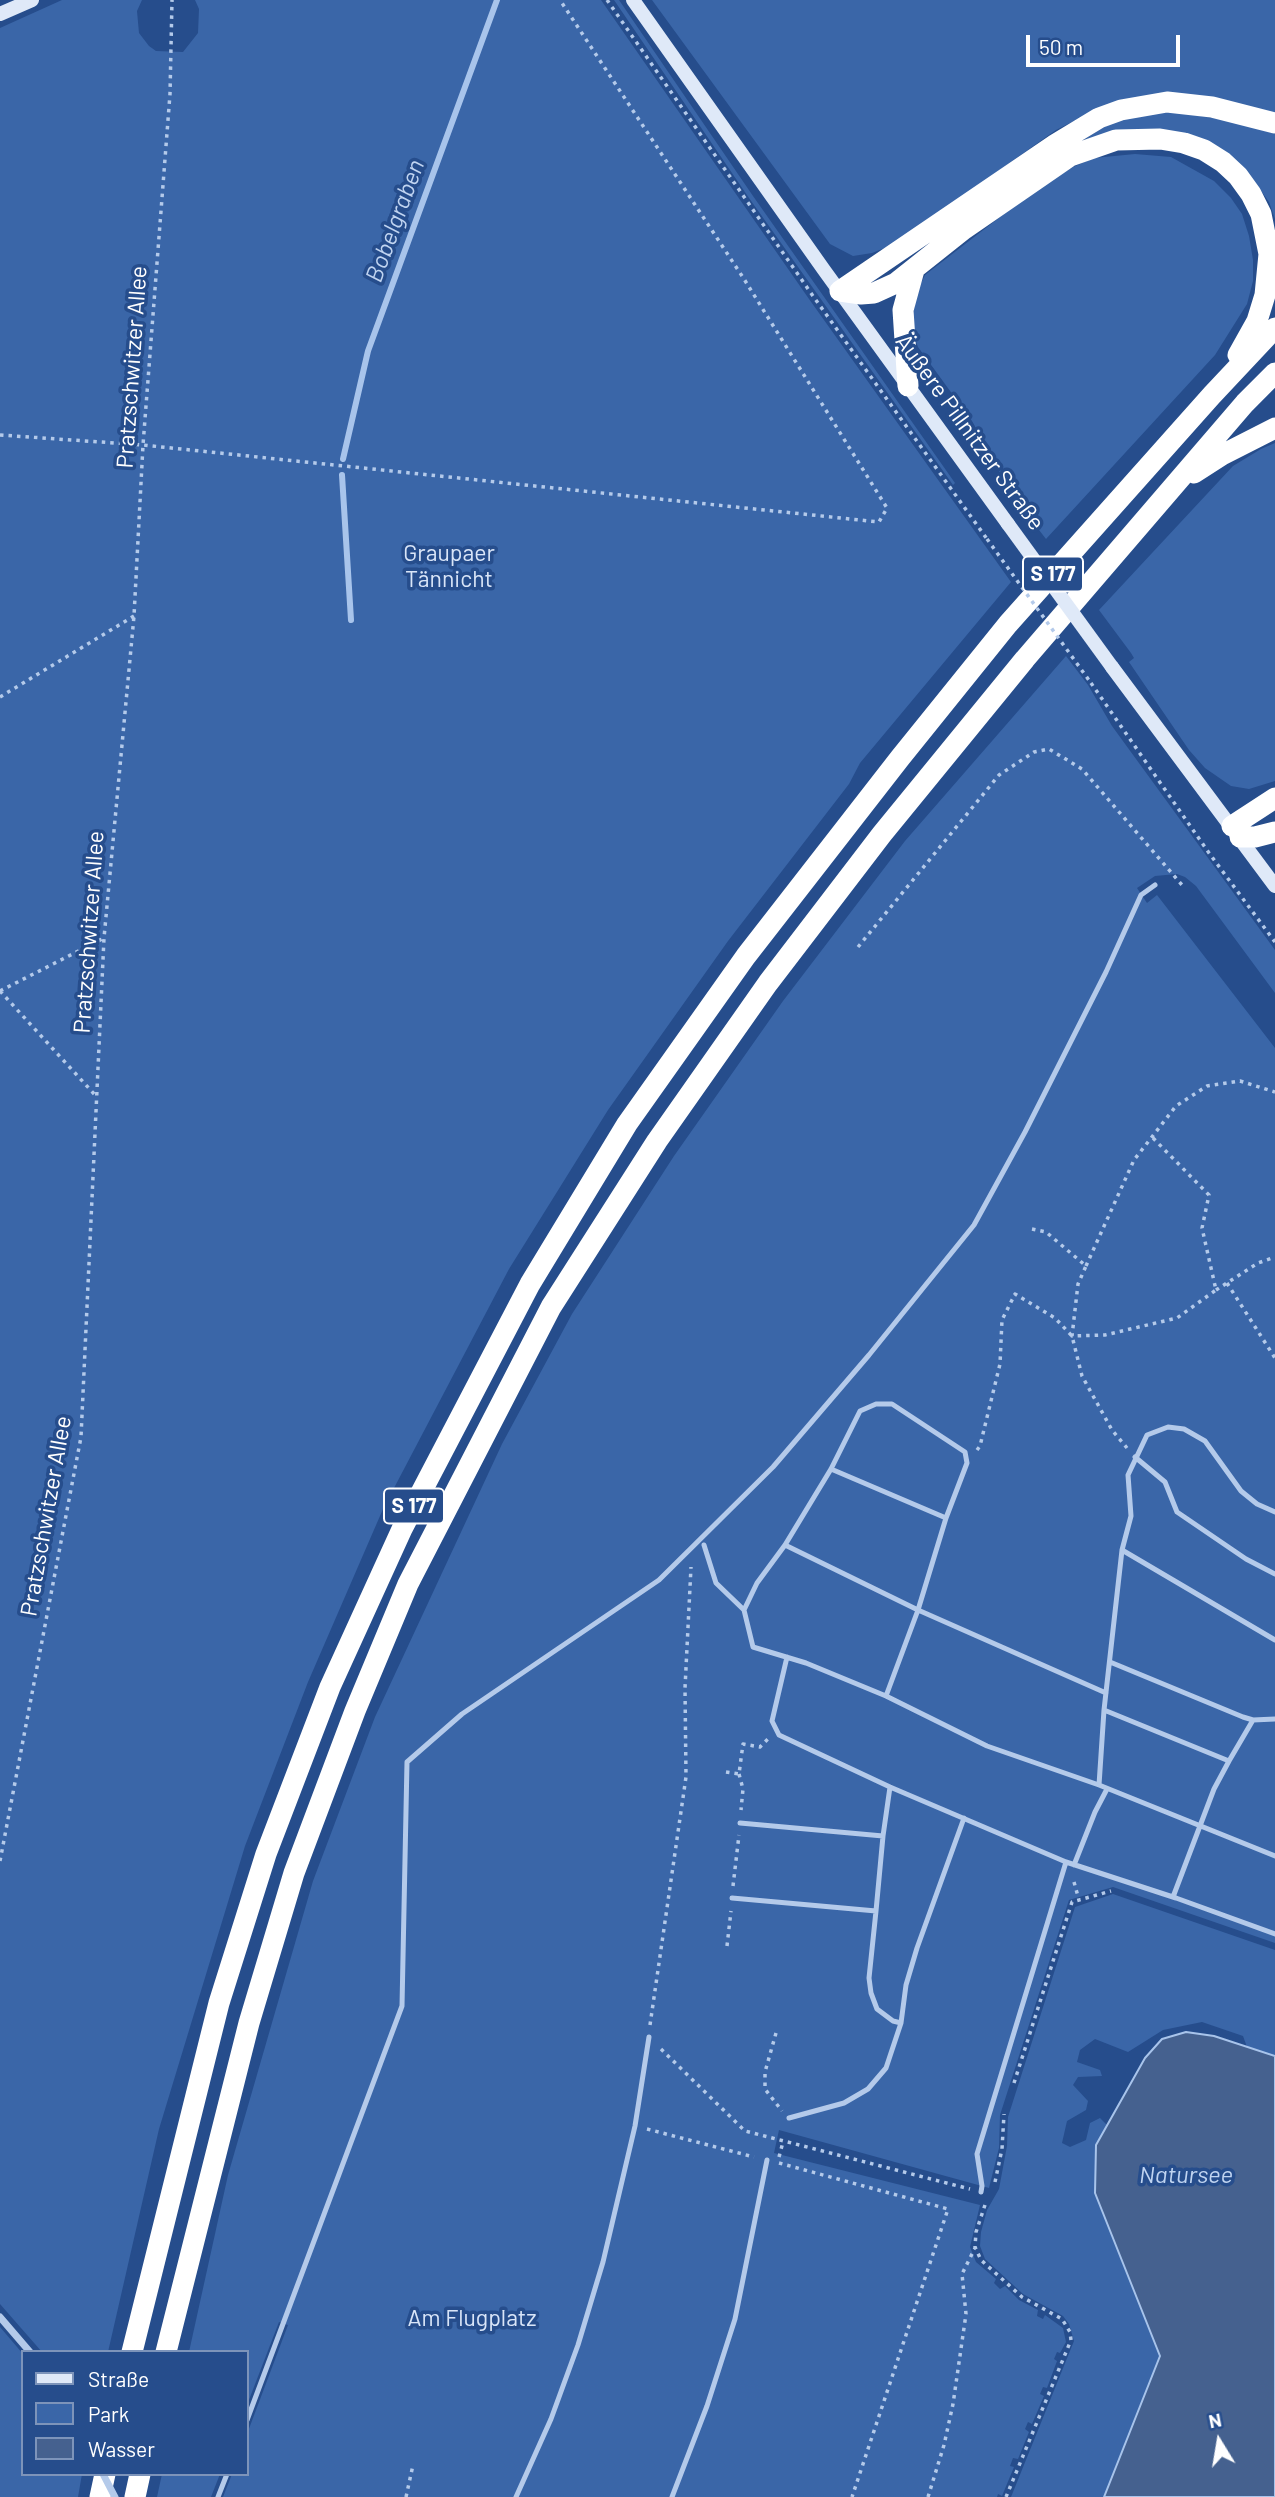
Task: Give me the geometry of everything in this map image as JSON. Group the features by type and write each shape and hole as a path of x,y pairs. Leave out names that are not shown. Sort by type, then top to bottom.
{"highway":[{"path":"840,291 1098,118 1142,105 1167,103 1212,107 1275,123"},
{"path":"840,291 874,293 896,283 964,229 1054,165 1093,146 1116,140 1160,139 1184,143 1204,150 1238,176 1251,194 1267,234 1269,254 1265,296 1257,321 1247,342 1212,395"},
{"path":"908,386 903,310 914,270"},
{"name":"S 177","path":"132,2350 219,2003 266,1854 330,1687 385,1566 530,1284 627,1124 746,956 900,758 1008,624 1275,328"},
{"name":"S 177","path":"167,2350 249,2022 294,1873 355,1711 408,1584 551,1307 657,1141 768,983 1025,659 1245,403 1275,373"},
{"path":"1172,488 1222,454 1275,428"},
{"path":"1236,832 1275,797"},
{"path":"1236,832 1255,837 1275,832"},
{"path":"100,2497 104,2476"},
{"path":"135,2497 140,2476"}],"main road":[{"path":"0,14 32,0"},
{"name":"Äußere Pillnitzer Straße","path":"634,0 908,386 1275,887"}],"street":[{"path":"0,2317 28,2350"},
{"path":"105,2476 115,2497"}],"lane":[{"path":"248,2417 402,2007 407,1762 462,1714 659,1580 772,1467 869,1355 974,1225 1026,1132 1141,895 1155,886"},
{"path":"744,1610 757,1583 785,1545 831,1469 860,1411 876,1404 892,1404 965,1452 967,1463 886,1696"},
{"path":"1099,1786 1104,1710 1122,1550 1131,1516 1128,1475 1147,1435 1168,1427 1184,1429 1205,1441 1241,1490 1257,1504 1275,1512"},
{"path":"1135,1457 1165,1482 1177,1512 1246,1559 1275,1574"},
{"path":"831,1469 946,1518"},
{"path":"704,1545 716,1583 744,1610 753,1647 787,1657 886,1696 987,1746 1107,1789 1275,1856"},
{"path":"785,1545 918,1610 1106,1693"},
{"path":"1122,1550 1275,1640"},
{"path":"787,1657 772,1721 779,1735 890,1787 1066,1862 1275,1934"},
{"path":"1110,1662 1253,1720 1274,1718"},
{"path":"1104,1710 1229,1761"},
{"path":"1173,1897 1213,1789 1253,1720"},
{"path":"890,1787 869,1978 877,2009 893,2021 901,2023"},
{"path":"1074,1865 1107,1789"},
{"path":"789,2118 844,2104 868,2089 886,2068 901,2023 906,1985 917,1948 964,1818"},
{"path":"740,1823 883,1836"},
{"path":"981,2192 977,2154 1066,1862"},
{"path":"732,1898 876,1911"},
{"path":"516,2497 551,2419 578,2345 603,2262 635,2126 649,2037"},
{"path":"672,2497 707,2406 734,2319 767,2160"},
{"path":"218,2497 226,2476"}],"path":[{"name":"Pratzschwitzer Allee","path":"0,1861 81,1437 104,937 134,616 143,445 170,93 172,0"},
{"path":"0,435 143,445 879,522 887,508 744,279 561,0"},
{"path":"607,0 805,286 1275,942"},
{"path":"0,697 134,616"},
{"path":"858,947 999,775 1034,752 1049,749 1082,769 1182,885"},
{"path":"96,1096 0,991 104,937"},
{"path":"1135,1457 1112,1430 1082,1376 1072,1336 1078,1284 1134,1160 1176,1106 1208,1086 1240,1081 1275,1092"},
{"path":"1152,1137 1209,1195 1202,1228 1216,1290"},
{"path":"1032,1228 1046,1232 1086,1266"},
{"path":"967,1463 981,1446 1000,1364 1002,1320 1015,1294 1055,1318 1072,1336 1105,1335 1177,1318 1258,1263 1275,1257"},
{"path":"1227,1283 1275,1358"},
{"path":"687,1550 692,1555 685,1688 686,1777 649,2037 745,2131 992,2194"},
{"path":"727,1946 743,1789 739,1774 743,1744 760,1746 777,1731"},
{"path":"726,1772 739,1774"},
{"path":"1073,1881 1079,1900"},
{"path":"1012,2089 1072,1902 1111,1891 1123,1895"},
{"path":"776,2033 765,2073 765,2089 789,2118"},
{"path":"928,2497 953,2404 966,2314 962,2274 975,2247 976,2232 984,2205 992,2194 1002,2149 1004,2115 1008,2102"},
{"path":"635,2126 767,2160"},
{"path":"783,2142 777,2163 948,2209 852,2497"},
{"path":"975,2247 981,2260 1022,2297 1062,2319 1070,2332 1071,2340 1006,2497"},
{"path":"406,2497 413,2465"}],"green space":[{"name":"Graupaer Tännicht","path":"62,0 142,0 137,11 139,33 149,46 156,51 183,52 198,33 199,9 195,0 601,0 809,299 1011,582 860,763 849,784 728,941 608,1110 509,1269 383,1509 308,1682 245,1846 159,2129 108,2350 40,2350 0,2304 0,28"},
{"path":"614,0 619,0 955,483 953,485 749,198"},
{"path":"652,0 1275,0 1275,115 1104,106 1056,130 895,244 872,253 853,256 830,244"},
{"path":"1173,112 1234,121 1275,134 1275,219 1269,202 1251,177 1158,129 1135,129 1083,140 1111,123 1142,114"},
{"path":"1135,154 1171,157 1214,181 1231,198 1242,214 1249,236 1253,281 1247,304 1215,355 1046,539 1012,495 972,421 918,347 911,327 917,291 925,275 1035,190 1073,167 1094,158"},
{"path":"1275,443 1275,781 1249,789 1231,786 1205,768 1189,750 1129,662 1134,658 1131,653 1099,610 1233,466"},
{"name":"Am Flugplatz","path":"1066,656 1088,685 1112,726 1275,950 1275,993 1196,886 1185,877 1177,874 1155,876 1137,888 1147,903 1157,895 1275,1048 1275,1943 1113,1887 1069,1900 1000,2115 999,2148 989,2188 779,2130 774,2153 980,2205 970,2247 976,2262 996,2279 994,2283 1000,2289 1005,2286 1019,2300 1038,2310 1037,2316 1043,2319 1045,2315 1063,2328 1066,2342 1054,2359 1057,2361 1047,2388 1043,2387 1040,2394 1044,2396 1032,2424 1028,2422 1025,2429 1029,2432 1018,2459 1013,2458 1010,2466 1014,2467 1002,2496 223,2497 231,2476 248,2476 248,2431 288,2325 279,2322 248,2402 248,2350 189,2350 228,2175 313,1881 375,1717 502,1444 572,1314 674,1156 783,1001 905,841"},
{"path":"1113,1894 1275,1950 1275,2056 1247,2047 1243,2036 1202,2022 1163,2030 1128,2052 1095,2039 1080,2050 1077,2062 1100,2070 1102,2076 1078,2077 1073,2085 1088,2101 1086,2110 1067,2121 1062,2143 1070,2147 1086,2140 1090,2123 1100,2118 1107,2125 1096,2145 1095,2193 1160,2356 1104,2497 1011,2497 1074,2341 1069,2324 1063,2316 1023,2294 985,2259 980,2246 981,2232 987,2210 999,2189 1007,2146 1008,2117 1075,1907"},
{"path":"0,2327 21,2352 21,2476 82,2476 78,2497 0,2497"},
{"path":"162,2476 219,2476 211,2497 157,2497"}],"water":[{"name":"Natursee","path":"1186,2032 1214,2036 1275,2056 1275,2497 1104,2497 1160,2356 1095,2193 1096,2145 1145,2058 1162,2039"}],"waterway":[{"name":"Bobelgraben","path":"343,459 368,351 497,0"},
{"name":"Bobelgraben","path":"342,475 351,620"}]}
